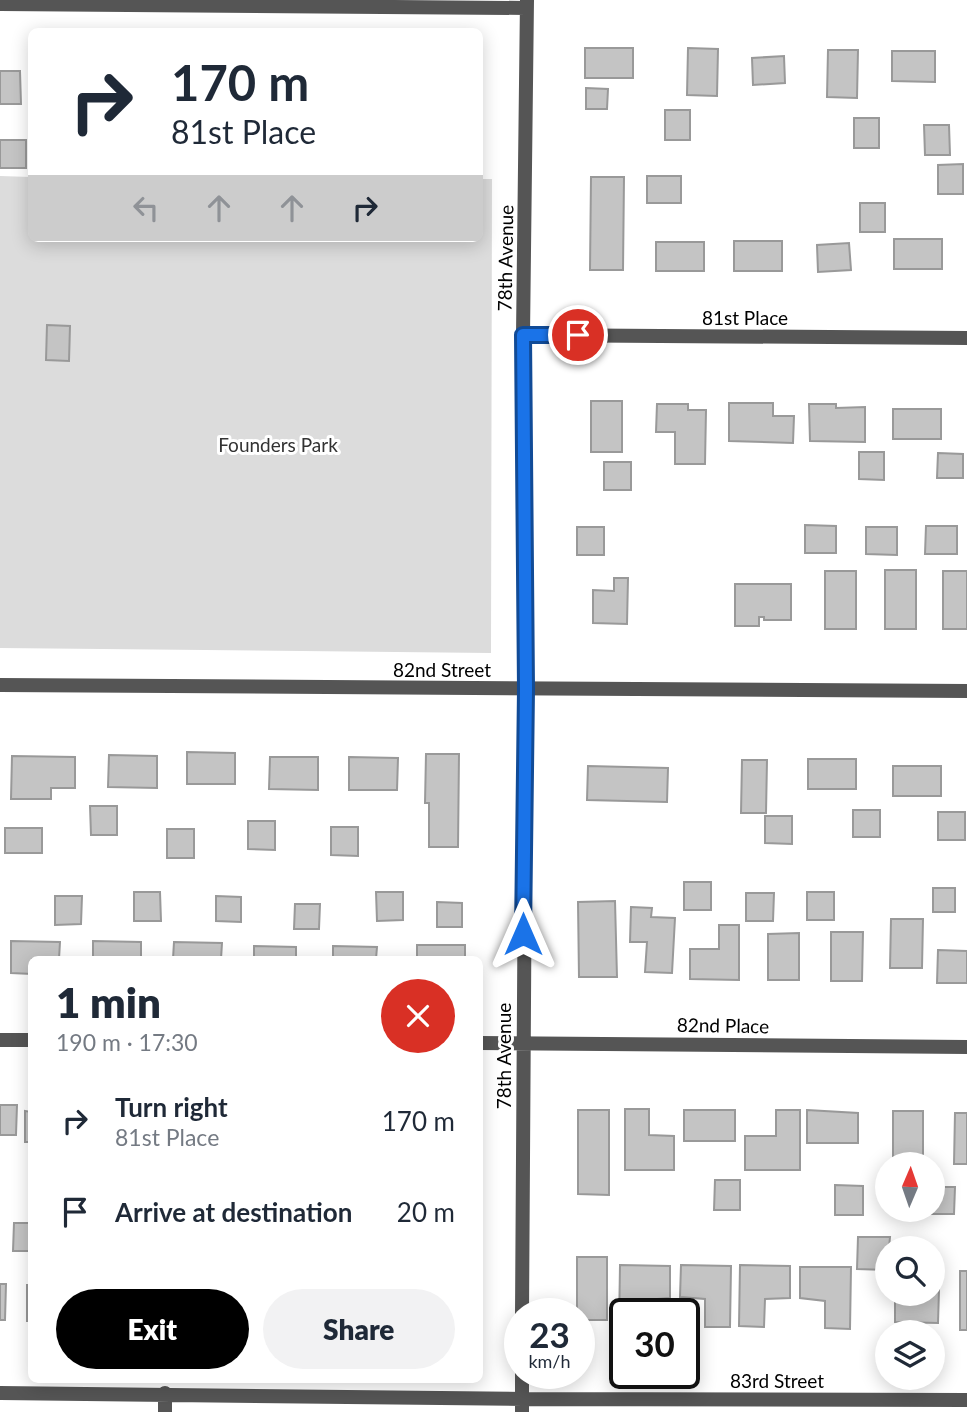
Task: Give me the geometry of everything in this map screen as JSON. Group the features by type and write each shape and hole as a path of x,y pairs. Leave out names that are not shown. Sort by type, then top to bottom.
{"street":[{"path":"0,4 527,4"},
{"name":"78th Avenue","path":"522,1298 526,689 523,335 527,4"},
{"name":"81st Place","path":"523,335 967,338"},
{"name":"82nd Street","path":"0,685 967,691"},
{"path":"0,1040 28,1040"},
{"name":"82nd Place","path":"483,1043 967,1047"},
{"name":"83rd Street","path":"0,1393 165,1393 522,1406 874,1406 967,1400"},
{"path":"165,1393 165,1412"}],"green space":[{"name":"Founders Park","path":"0,176 28,177 28,242 483,242 483,179 492,179 491,653 0,648"}],"building":[{"path":"585,48 633,48 633,78 585,78"},
{"path":"688,48 718,49 717,96 687,95"},
{"path":"828,50 858,50 857,98 827,97"},
{"path":"892,51 935,51 935,82 892,81"},
{"path":"784,56 785,83 753,85 752,58"},
{"path":"0,71 20,71 21,104 0,104"},
{"path":"586,88 608,89 607,109 586,109"},
{"path":"665,110 690,110 690,140 665,140"},
{"path":"854,118 879,118 879,148 854,148"},
{"path":"924,125 949,125 950,155 925,155"},
{"path":"0,140 26,140 26,168 0,168"},
{"path":"963,164 963,194 938,194 938,165"},
{"path":"647,176 681,176 681,203 647,203"},
{"path":"591,177 624,177 623,270 590,270"},
{"path":"860,203 885,203 885,232 860,232"},
{"path":"894,239 942,239 942,269 894,269"},
{"path":"734,241 782,241 782,271 734,271"},
{"path":"656,242 704,242 704,271 656,271"},
{"path":"849,243 851,270 818,272 817,245"},
{"path":"47,325 70,326 69,361 46,360"},
{"path":"591,401 622,401 622,452 591,452"},
{"path":"729,403 773,403 773,416 794,416 793,443 729,441"},
{"path":"657,404 688,404 688,410 706,410 705,464 675,464 675,432 656,432"},
{"path":"809,404 836,404 836,408 865,407 865,442 810,441"},
{"path":"893,409 941,409 941,439 893,439"},
{"path":"859,452 884,452 884,480 859,479"},
{"path":"938,453 963,454 963,478 937,478"},
{"path":"604,462 631,462 631,490 604,490"},
{"path":"805,525 836,526 836,553 805,553"},
{"path":"926,526 957,526 957,554 925,554"},
{"path":"577,527 604,527 604,555 577,555"},
{"path":"866,527 897,527 897,555 866,554"},
{"path":"885,570 916,570 916,629 885,629"},
{"path":"825,571 856,571 856,629 825,629"},
{"path":"943,571 967,571 967,629 943,629"},
{"path":"614,578 628,578 627,624 593,623 593,590 614,591"},
{"path":"735,584 791,584 791,620 764,620 764,617 759,617 759,626 735,626"},
{"path":"187,752 235,753 235,784 187,784"},
{"path":"426,754 459,754 458,847 429,847 429,803 425,803"},
{"path":"109,755 157,756 157,788 108,787"},
{"path":"12,756 75,757 75,788 51,788 51,799 11,799"},
{"path":"270,757 318,757 318,790 269,789"},
{"path":"349,757 398,758 397,790 349,790"},
{"path":"808,759 856,759 856,789 808,789"},
{"path":"742,760 767,760 766,813 741,813"},
{"path":"588,766 668,768 667,802 587,800"},
{"path":"893,766 941,766 941,796 893,796"},
{"path":"90,806 117,806 117,835 91,835"},
{"path":"853,810 880,810 880,837 853,837"},
{"path":"938,812 965,812 965,840 938,840"},
{"path":"765,816 792,816 792,844 765,843"},
{"path":"248,821 275,821 275,850 248,849"},
{"path":"331,827 358,827 358,856 331,855"},
{"path":"5,828 42,828 42,853 5,853"},
{"path":"167,829 194,829 194,858 167,858"},
{"path":"684,882 711,882 711,910 684,910"},
{"path":"933,888 955,888 955,912 933,912"},
{"path":"134,892 160,892 161,921 134,921"},
{"path":"376,892 403,892 403,920 377,921"},
{"path":"807,892 834,892 834,920 807,920"},
{"path":"746,893 774,893 773,921 746,921"},
{"path":"55,896 82,896 81,924 55,925"},
{"path":"216,896 241,897 241,922 216,921"},
{"path":"615,901 617,977 579,977 578,902"},
{"path":"437,902 462,903 462,927 437,927"},
{"path":"295,904 320,904 319,929 294,929"},
{"path":"631,907 652,908 651,917 675,918 672,973 645,972 647,942 630,942"},
{"path":"891,919 923,919 922,968 890,968"},
{"path":"719,925 739,925 739,980 690,979 690,949 719,949"},
{"path":"831,932 863,932 862,981 831,981"},
{"path":"799,933 799,980 768,980 768,934"},
{"path":"11,941 60,942 59,956 28,956 28,974 11,973"},
{"path":"93,941 141,942 141,956 93,956"},
{"path":"174,942 222,943 221,956 173,956"},
{"path":"417,945 465,945 465,956 417,956"},
{"path":"254,946 296,947 296,956 254,956"},
{"path":"333,946 377,947 376,956 333,956"},
{"path":"938,950 967,951 967,983 937,983"},
{"path":"0,1105 17,1105 16,1135 0,1135"},
{"path":"625,1109 649,1109 649,1135 674,1136 674,1170 625,1170"},
{"path":"578,1110 609,1110 609,1195 578,1194"},
{"path":"684,1110 735,1110 735,1141 684,1141"},
{"path":"776,1110 800,1110 800,1170 745,1170 745,1136 776,1136"},
{"path":"807,1110 858,1113 858,1143 807,1143"},
{"path":"25,1111 28,1111 28,1142 25,1142"},
{"path":"893,1111 923,1111 923,1152 893,1152"},
{"path":"955,1113 967,1113 967,1164 954,1164"},
{"path":"715,1180 740,1180 740,1210 714,1210"},
{"path":"835,1185 863,1186 863,1215 835,1215"},
{"path":"945,1187 955,1187 954,1214 945,1214"},
{"path":"14,1223 28,1223 28,1251 13,1251"},
{"path":"858,1237 875,1237 875,1270 857,1269"},
{"path":"577,1257 607,1257 607,1320 595,1320 595,1298 577,1298"},
{"path":"620,1265 670,1266 670,1298 619,1298"},
{"path":"681,1265 731,1266 730,1327 705,1327 705,1299 680,1297"},
{"path":"740,1265 790,1266 790,1298 765,1299 764,1327 739,1326"},
{"path":"800,1267 851,1267 850,1329 825,1328 825,1301 800,1298"},
{"path":"960,1271 967,1271 967,1330 960,1330"},
{"path":"0,1284 6,1284 5,1320 0,1320"},
{"path":"27,1285 28,1285 28,1321"},
{"path":"895,1306 939,1306 938,1320 895,1320"}],"route":[{"path":"523,934 526,689 523,335 578,335"}]}
